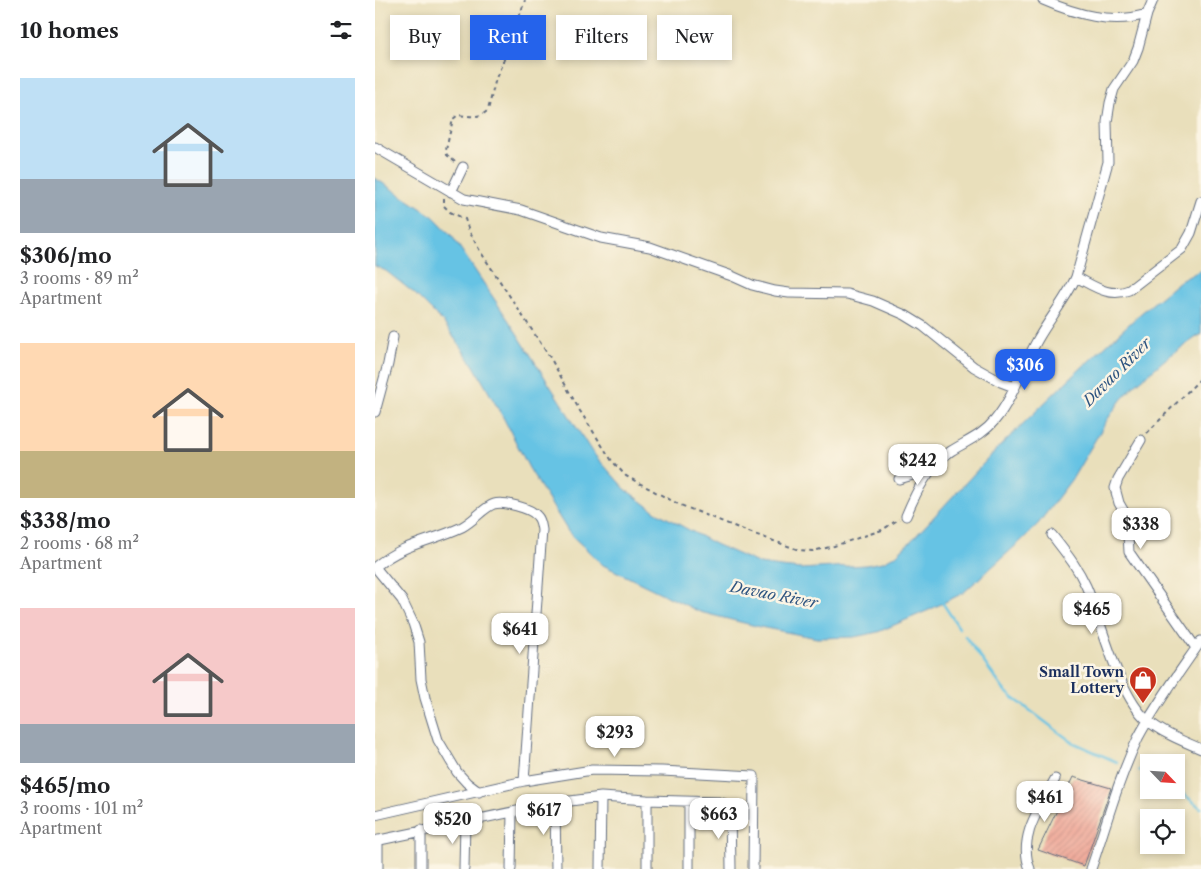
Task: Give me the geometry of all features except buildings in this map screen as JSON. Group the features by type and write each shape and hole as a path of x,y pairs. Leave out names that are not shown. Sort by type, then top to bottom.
{"street":[{"path":"1043,0 1061,8 1088,16 1130,18 1147,14"},
{"path":"906,516 931,470 951,451 980,435 995,420 1005,406 1038,338 1076,277 1108,162 1107,122 1110,103 1114,89 1133,61 1139,48 1147,14 1153,0"},
{"path":"375,147 464,199 521,210 601,238 650,247 752,285 775,291 847,294 864,298 923,326 974,367 1014,387"},
{"path":"448,191 463,167"},
{"path":"1076,277 1110,294 1120,294 1129,290 1182,249 1191,233 1201,201"},
{"path":"375,412 393,337"},
{"path":"1094,867 1129,759 1148,720 1199,644 1129,552 1127,517 1119,503 1115,488 1118,479 1141,440"},
{"path":"899,479 931,470"},
{"path":"479,792 457,772 437,740 421,679 419,642 413,622 402,600 375,567 412,544 462,527 475,520 495,504 516,506 537,514 541,521 524,781"},
{"path":"1052,535 1074,563 1086,587 1123,684 1137,710 1148,720 1176,738 1201,749"},
{"path":"375,815 524,781 592,770 754,776 753,869"},
{"path":"1030,869 1026,857 1027,837 1034,818 1055,779"},
{"path":"601,797 601,869"},
{"path":"378,869 377,841 421,830 555,803 601,797 719,802 728,805 731,817 731,869"},
{"path":"647,800 647,869"},
{"path":"689,802 689,869"},
{"path":"555,803 556,869"},
{"path":"511,869 512,812"},
{"path":"464,869 465,821"},
{"path":"421,830 421,869"}],"path":[{"path":"463,167 450,158 446,150 453,119 458,115 479,116 488,110 496,78 515,36 516,26 525,0"},
{"path":"448,191 444,206 450,212 465,219 480,251 551,359 580,411 612,461 626,476 678,504 799,550 813,551 834,546 882,530 906,516"},
{"path":"1141,440 1201,378"}],"water":[{"name":"Davao River","path":"375,178 434,217 452,236 511,324 592,452 625,489 656,512 715,544 760,564 801,569 866,565 883,562 896,555 997,449 1066,382 1140,314 1180,281 1201,270 1201,334 1168,357 1135,385 1121,400 1074,476 1038,524 963,593 878,632 854,637 817,638 760,627 700,612 603,565 569,533 529,468 474,366 443,322 414,293 386,271 375,266"}],"waterway":[{"path":"942,602 959,628"},
{"path":"965,636 1004,690 1012,697 1072,742 1117,762"},
{"path":"1185,795 1201,808"}],"place":[{"name":"Small Town Lottery","path":"1143,704"}]}
